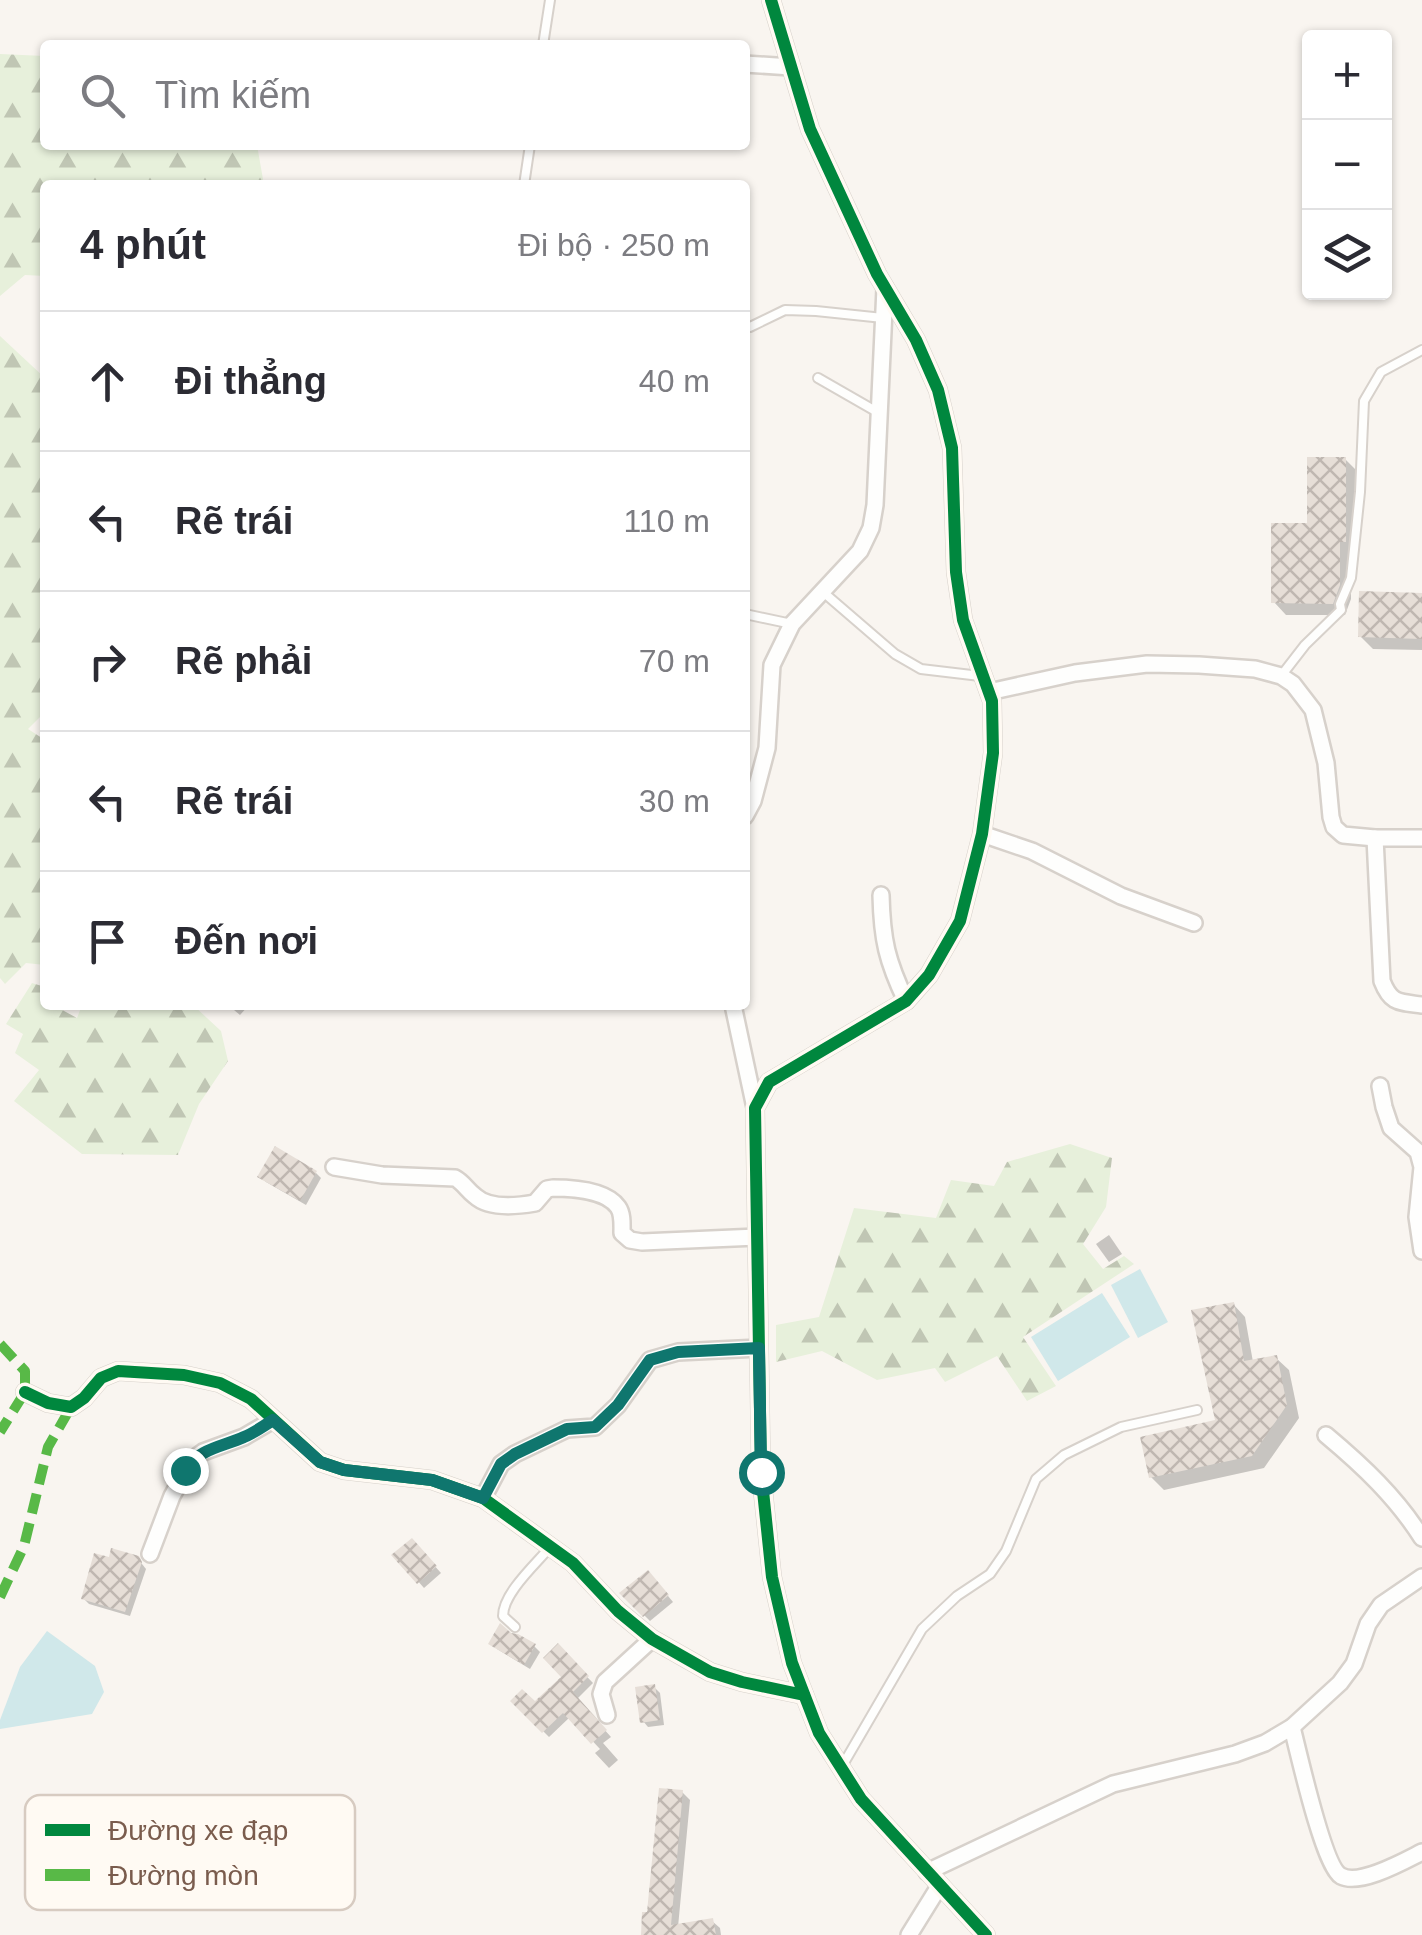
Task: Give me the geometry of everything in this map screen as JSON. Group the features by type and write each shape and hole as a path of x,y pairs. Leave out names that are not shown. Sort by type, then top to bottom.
{"street":[{"path":"755,1108 769,1082 906,1002 930,976 960,922 982,834 993,754 992,701 963,620 956,572 952,448 938,390 916,340 876,274 810,128 772,0"},
{"path":"750,64 792,67"},
{"path":"750,807 767,748 772,664 792,624 860,550 870,528 875,506 885,288"},
{"path":"986,684 1147,664 1236,668 1281,676 1293,684 1313,710 1326,763 1334,827 1343,835 1422,838"},
{"path":"982,834 1032,852 1121,896 1194,923"},
{"path":"1375,838 1382,981 1397,1002 1422,1005"},
{"path":"881,895 886,956 906,1002"},
{"path":"734,1010 755,1108 761,1472 772,1578 792,1663 819,1733 862,1799 986,1935"},
{"path":"1380,1086 1391,1128 1418,1152 1422,1167 1417,1216 1422,1252"},
{"path":"334,1167 382,1175 455,1178 480,1200 496,1204 535,1204 552,1188 600,1195 618,1207 622,1233 630,1240 642,1242 757,1237"},
{"path":"483,1498 501,1464 515,1454 567,1429 595,1427 618,1405 650,1360 678,1352 759,1348"},
{"path":"25,1392 48,1404 70,1407 101,1378 118,1371 184,1374 220,1383 251,1399 320,1462 344,1470 432,1480 483,1498 573,1563 618,1611 652,1638 710,1672 804,1695"},
{"path":"150,1554 172,1496 192,1460 273,1420"},
{"path":"1326,1435 1372,1475 1422,1538"},
{"path":"928,1872 1113,1784 1235,1754 1292,1727 1340,1683 1354,1664 1368,1624 1381,1606 1422,1577"},
{"path":"606,1716 601,1694 605,1682 652,1638"},
{"path":"1292,1727 1322,1836 1342,1877 1356,1879 1422,1852"},
{"path":"909,1935 940,1885"}],"lane":[{"path":"544,40 550,0"},
{"path":"525,180 529,150"},
{"path":"750,327 785,310 883,318"},
{"path":"1281,676 1305,645 1341,610 1350,578 1360,492 1364,400 1381,372 1422,350"},
{"path":"818,378 879,413"},
{"path":"823,592 895,654 921,669 986,684"},
{"path":"750,615 792,624"},
{"path":"841,1768 922,1629 957,1596 990,1574 1006,1551 1036,1479 1064,1455 1122,1427 1197,1410"},
{"path":"515,1626 503,1616 504,1607 551,1546"}],"green space":[{"path":"0,54 40,56 40,150 258,150 263,180 40,180 40,276 25,275 0,296"},
{"path":"0,336 40,373 40,717 28,729 40,737 40,964 26,963 5,984 0,978"},
{"path":"32,983 40,985 40,1010 62,1010 77,1018 80,1010 198,1010 221,1031 228,1061 199,1104 178,1155 82,1154 14,1101 39,1070 15,1053 23,1034 6,1024"},
{"path":"1070,1144 1112,1158 1106,1207 1083,1244 1103,1269 1124,1256 1134,1264 1023,1337 1056,1386 1027,1401 997,1356 945,1382 935,1368 877,1380 822,1351 776,1362 776,1325 819,1317 854,1208 936,1218 951,1180 994,1186 1007,1162"}],"water":[{"path":"1140,1269 1168,1322 1138,1338 1111,1285"},
{"path":"1102,1293 1130,1337 1058,1381 1031,1337"},
{"path":"47,1631 95,1666 104,1692 92,1714 0,1729 20,1667"}],"building":[{"path":"1307,457 1346,457 1346,542 1340,542 1340,585 1333,604 1271,603 1271,523 1307,523"},
{"path":"1359,591 1422,593 1422,639 1358,637"},
{"path":"275,1146 317,1171 300,1201 257,1177"},
{"path":"1234,1302 1244,1361 1277,1355 1287,1405 1252,1456 1149,1478 1140,1437 1215,1420 1191,1310"},
{"path":"412,1538 437,1566 417,1584 391,1555"},
{"path":"111,1548 139,1556 142,1562 125,1612 81,1599 94,1553 109,1557"},
{"path":"648,1570 669,1595 643,1617 619,1593"},
{"path":"500,1623 511,1633 536,1644 524,1665 488,1644"},
{"path":"558,1643 589,1676 573,1692 607,1730 591,1744 563,1713 542,1733 510,1701 522,1689 535,1701 561,1677 543,1658"},
{"path":"655,1684 660,1720 640,1723 635,1687"},
{"path":"659,1788 683,1790 671,1925 713,1918 716,1935 641,1935 642,1912 647,1912"}],"marked path":[{"path":"0,1344 25,1371 25,1392 0,1432"},
{"path":"0,1597 24,1546 48,1447 71,1407"}],"cycle path":[{"path":"771,0 810,129 877,274 916,340 938,390 952,448 956,572 963,620 992,701 993,753 982,834 960,921 929,975 906,1001 769,1082 755,1108 761,1472 772,1577 792,1663 819,1733 861,1799 986,1935"},
{"path":"25,1392 48,1403 71,1407 101,1378 118,1371 184,1375 220,1383 251,1399 320,1462 344,1470 432,1480 483,1498 573,1563 618,1611 652,1639 710,1672 804,1695"}],"route":[{"path":"185,1470 204,1452 244,1437 273,1420 320,1462 344,1470 432,1480 483,1498 501,1464 515,1454 567,1429 595,1427 618,1405 650,1360 678,1352 759,1348 761,1472"}]}
